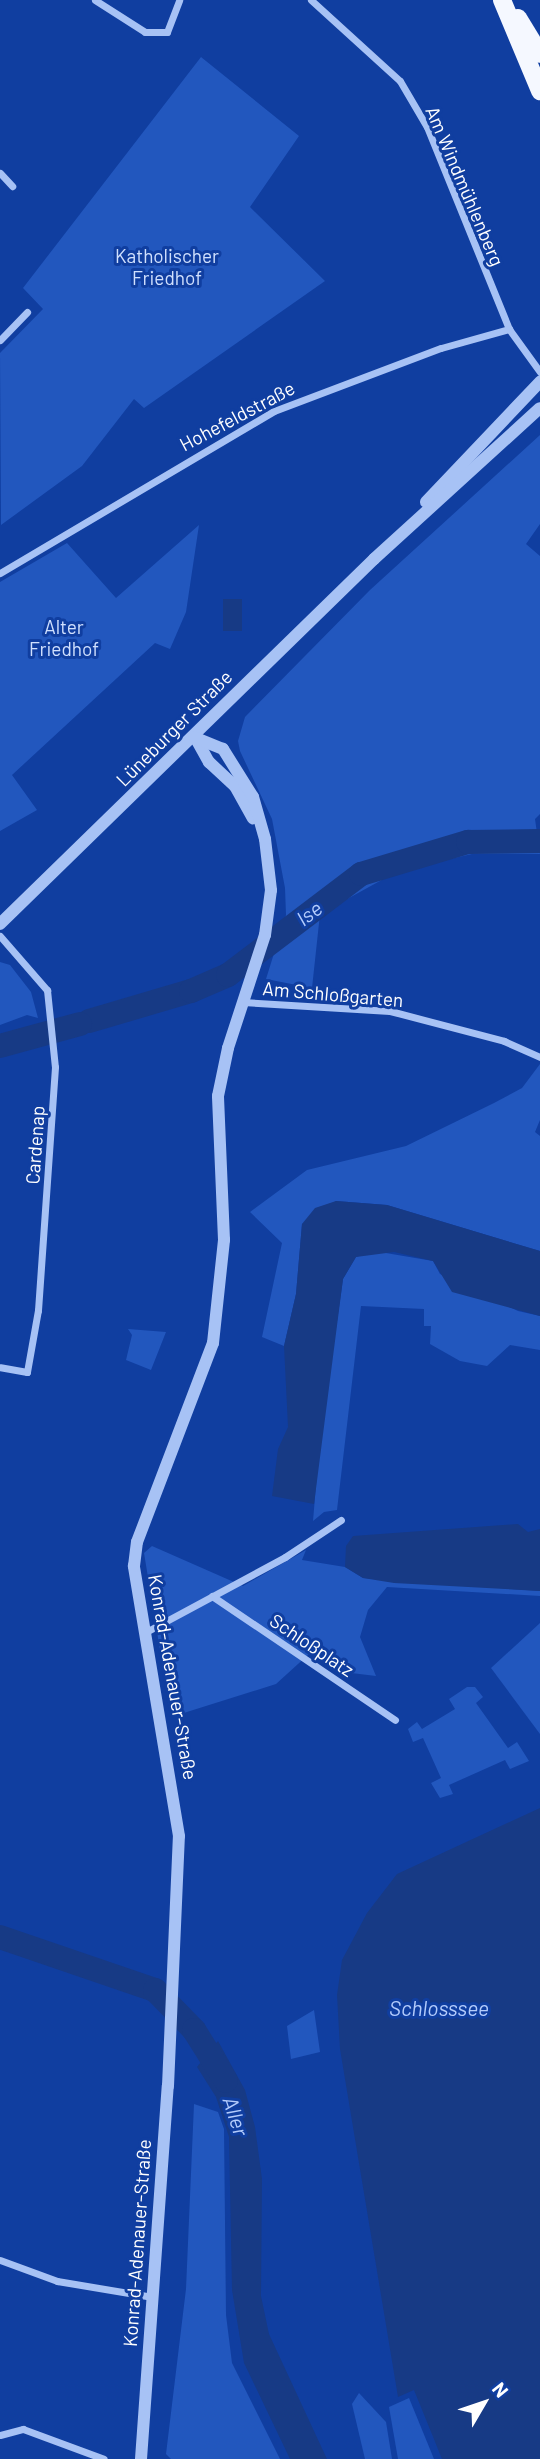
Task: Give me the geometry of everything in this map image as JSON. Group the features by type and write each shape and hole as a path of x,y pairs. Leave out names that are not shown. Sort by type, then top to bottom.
{"main road":[{"path":"502,0 540,91"},
{"path":"507,0 540,54"}],"street":[{"path":"95,0 145,32 167,32 179,0"},
{"name":"Am Windmühlenberg","path":"311,0 400,81 427,127 509,329 540,372"},
{"path":"0,173 12,186"},
{"path":"0,340 27,312"},
{"name":"Hohefeldstraße","path":"0,573 274,411 440,348 509,329"},
{"name":"Lüneburger Straße","path":"0,924 374,559 540,382"},
{"name":"Lüneburger Straße","path":"374,559 540,408"},
{"name":"Konrad-Adenauer-Straße","path":"194,737 209,762 235,786 265,839"},
{"name":"Konrad-Adenauer-Straße","path":"141,2459 171,2015 179,1836 134,1566 137,1542 213,1343 224,1240 218,1096 269,913 265,839 253,797 223,749 194,737"},
{"name":"Cardenap","path":"0,936 39,977 52,1012 54,1050 54,1090 38,1310 27,1372 0,1367"},
{"name":"Am Schloßgarten","path":"243,1002 390,1011 504,1041 540,1057"},
{"path":"144,1634 341,1520"},
{"name":"Schloßplatz","path":"212,1596 394,1720"},
{"path":"0,2260 47,2278 153,2298"},
{"path":"0,2425 3,2433 23,2429 104,2459"}],"green space":[{"name":"Katholischer Friedhof","path":"201,57 299,136 250,207 325,281 144,408 134,399 82,466 1,525 0,353 43,309 23,288"},
{"path":"540,435 540,524 526,544 540,556 540,814 535,819 540,854 472,854 398,871 320,914 312,988 266,979 286,915 285,888 272,819 240,751 238,741 245,717 370,590"},
{"name":"Alter Friedhof","path":"199,525 186,612 170,649 155,643 12,775 37,810 0,831 0,582 67,543 116,598"},
{"path":"0,962 10,965 31,992 38,1018 27,1015 0,1025"},
{"path":"540,1064 540,1120 535,1132 540,1136 540,1251 387,1205 336,1201 302,1224 296,1294 284,1346 262,1337 282,1243 250,1212 307,1170 406,1146 494,1103 522,1088"},
{"path":"374,1251 433,1261 440,1274 518,1311 540,1316 540,1350 510,1345 487,1366 460,1361 430,1344 431,1326 424,1326 424,1309 361,1306 337,1510 324,1512 313,1521 319,1449 343,1279 356,1257"},
{"path":"128,1329 166,1332 151,1370 126,1360 132,1335"},
{"path":"152,1546 243,1586 306,1550 302,1560 345,1567 363,1578 540,1591 540,1596 387,1587 368,1610 360,1637 376,1676 343,1672 309,1654 276,1684 171,1717 144,1553"},
{"path":"540,1623 540,1734 491,1668"},
{"path":"467,1687 475,1687 483,1697 476,1703 508,1748 517,1742 529,1761 510,1769 505,1760 449,1785 453,1794 440,1798 431,1783 441,1778 423,1738 413,1742 408,1729 417,1722 422,1729 455,1709 449,1699"},
{"path":"314,2010 320,2052 291,2059 287,2026"},
{"path":"194,2104 218,2112 224,2129 226,2315 232,2363 280,2459 171,2459 166,2454 186,2289"},
{"path":"359,2393 386,2422 392,2459 365,2459 352,2404"},
{"path":"409,2398 434,2459 398,2459 389,2407"}],"water":[{"path":"223,599 242,599 242,631 223,631"},
{"path":"336,1201 387,1205 540,1251 540,1316 452,1292 433,1261 394,1252 356,1257 343,1279 314,1504 272,1496 278,1449 288,1427 284,1346 296,1294 302,1224 315,1208"},
{"path":"518,1524 528,1532 540,1529 540,1591 394,1583 363,1578 345,1567 346,1546 353,1536"},
{"name":"Schlosssee","path":"540,1808 540,2459 442,2459 414,2390 398,2397 340,2049 337,1995 342,1960 367,1913 397,1874"},
{"path":"218,2041 245,2090 255,2127 262,2179 261,2296 269,2334 327,2459 290,2459 244,2363 232,2290 229,2137 216,2097 197,2067"}],"waterway":[{"name":"Ise","path":"89,1021 191,991 228,975 361,874 468,842 540,841"},
{"name":"Ise","path":"0,1046 80,1024"},
{"name":"Aller","path":"0,1937 155,1990 194,2030 226,2081"}]}
